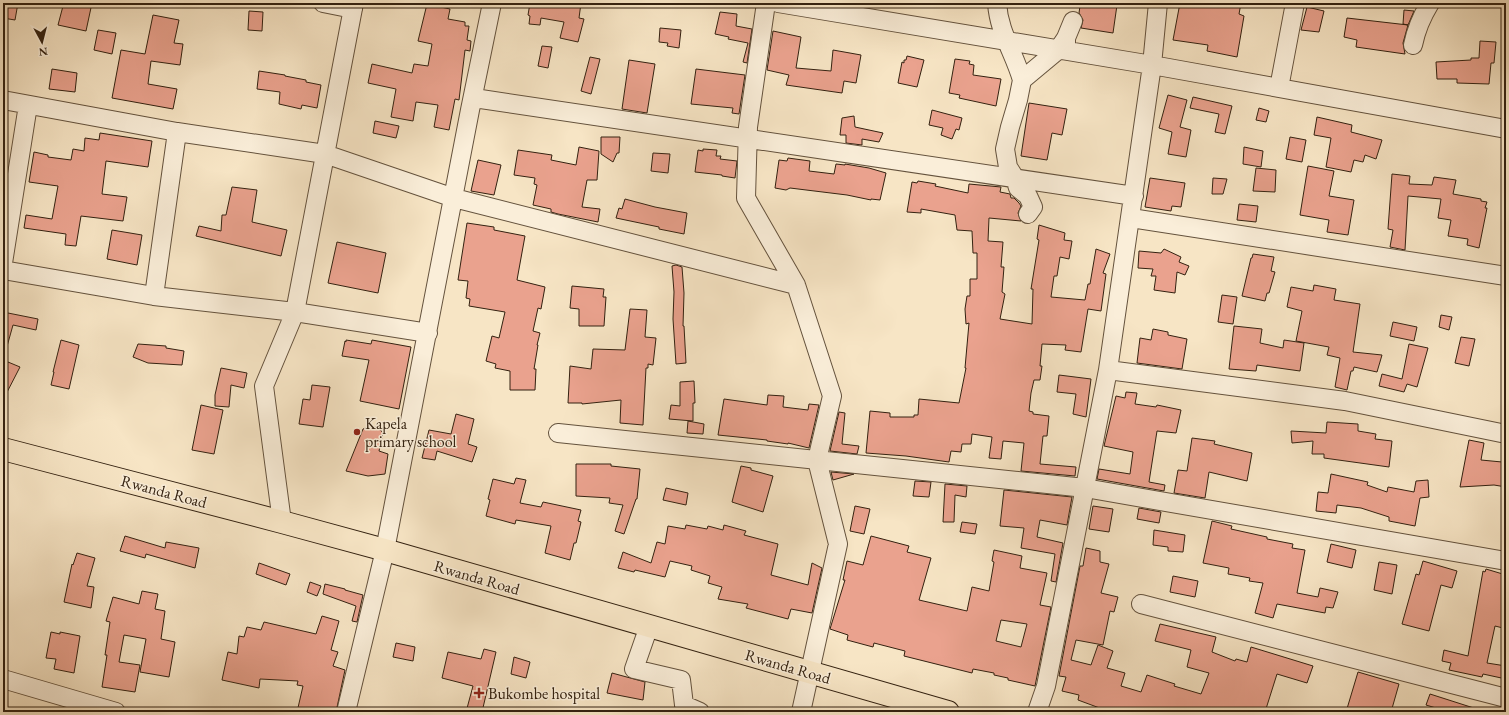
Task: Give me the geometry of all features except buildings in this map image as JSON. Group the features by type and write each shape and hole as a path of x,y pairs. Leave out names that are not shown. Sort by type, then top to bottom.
{"highway":[{"name":"Rwanda Road","path":"3,449 385,550 948,712"}],"street":[{"path":"282,522 264,386 295,312 354,6 324,3"},
{"path":"346,712 385,550 492,3"},
{"path":"766,3 748,127 746,198 796,285 832,396 817,460 838,544 801,712"},
{"path":"778,3 1009,46"},
{"path":"997,3 1001,30 1022,80 1006,149 1008,174 1018,188 1028,196 1033,207 1028,214"},
{"path":"1037,712 1046,686 1108,370 1151,72 1158,3"},
{"path":"1279,88 1295,3"},
{"path":"1413,45 1424,11 1430,3"},
{"path":"1022,80 1061,51 1073,21"},
{"path":"974,42 1061,51 1099,66 1279,88 1506,129"},
{"path":"474,98 1008,174 1134,196"},
{"path":"3,100 177,132 325,154 454,198 796,285"},
{"path":"3,263 28,105"},
{"path":"154,296 177,132"},
{"path":"1131,218 1506,276"},
{"path":"3,270 154,296 295,312 428,333"},
{"path":"1108,370 1345,401 1506,434"},
{"path":"558,433 1085,488 1506,561"},
{"path":"1141,604 1506,698"},
{"path":"649,626 634,669 681,680 684,705 700,712"},
{"path":"3,679 116,712"}],"place":[{"name":"Kapela primary school","path":"357,432"},
{"name":"Bukombe hospital","path":"479,693"}]}
